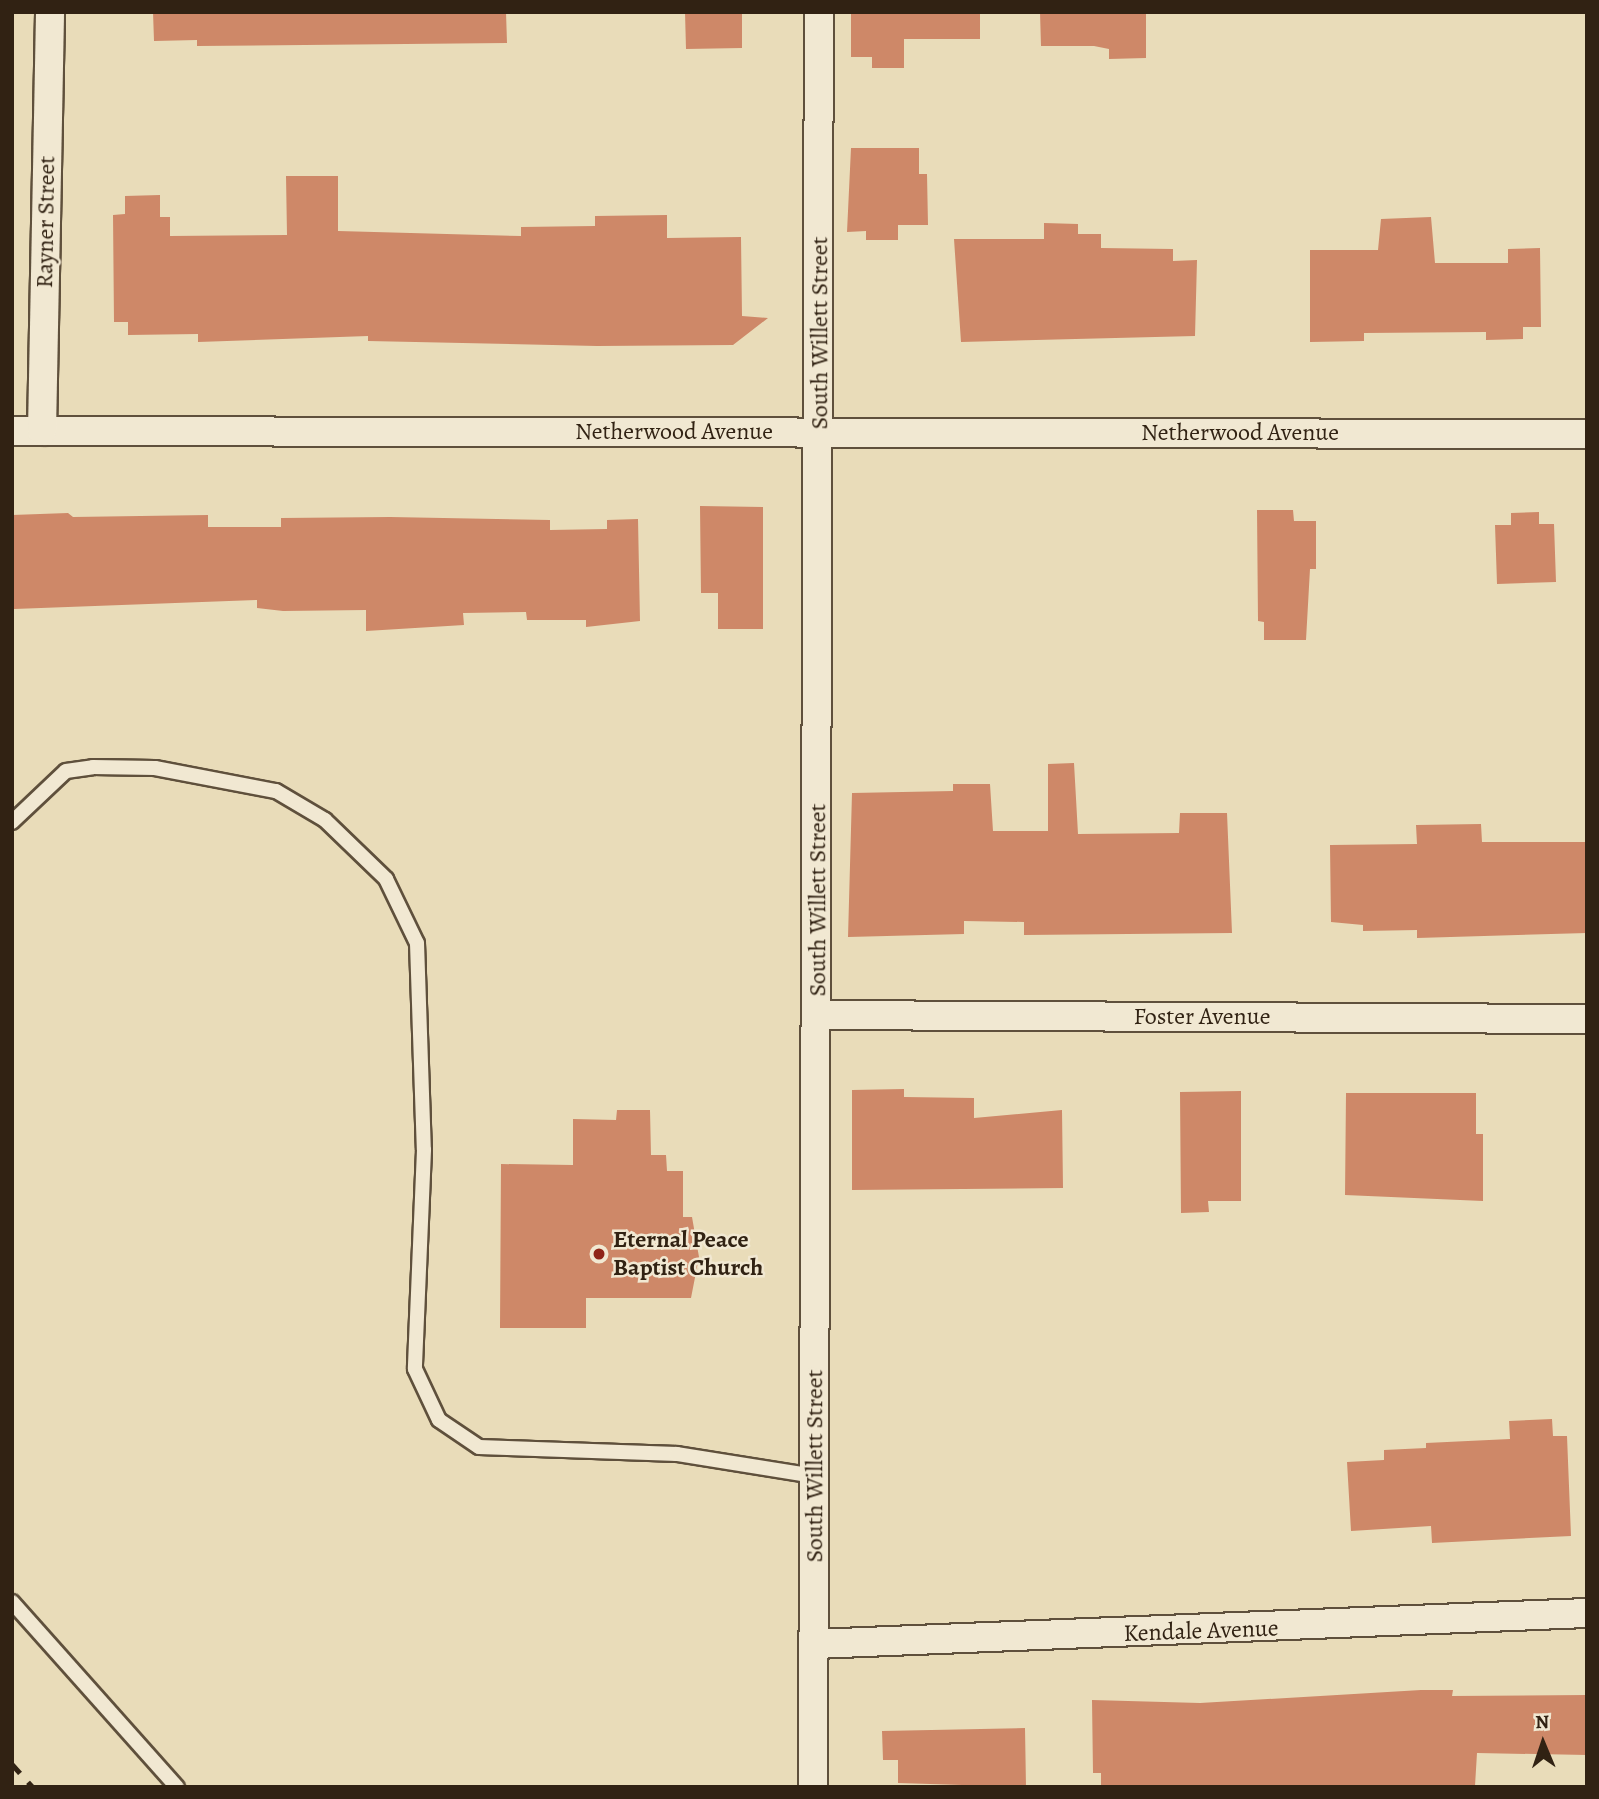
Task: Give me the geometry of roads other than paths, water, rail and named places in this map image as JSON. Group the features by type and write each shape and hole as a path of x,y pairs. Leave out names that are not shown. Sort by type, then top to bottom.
{"street":[{"name":"Rayner Street","path":"42,431 50,12"},
{"name":"South Willett Street","path":"813,1787 821,432 820,12"},
{"name":"Netherwood Avenue","path":"12,431 1587,433"},
{"name":"Foster Avenue","path":"817,1015 1587,1018"},
{"name":"Kendale Avenue","path":"815,1644 1587,1613"}],"lane":[{"path":"12,822 66,771 93,767 155,768 276,791 325,820 386,879 417,943 424,1150 415,1369 439,1420 479,1447 677,1454 815,1476"},
{"path":"12,1602 177,1787"}],"railway":[{"path":"12,1764 33,1787"}],"place":[{"name":"Eternal Peace Baptist Church","path":"599,1254"}]}
